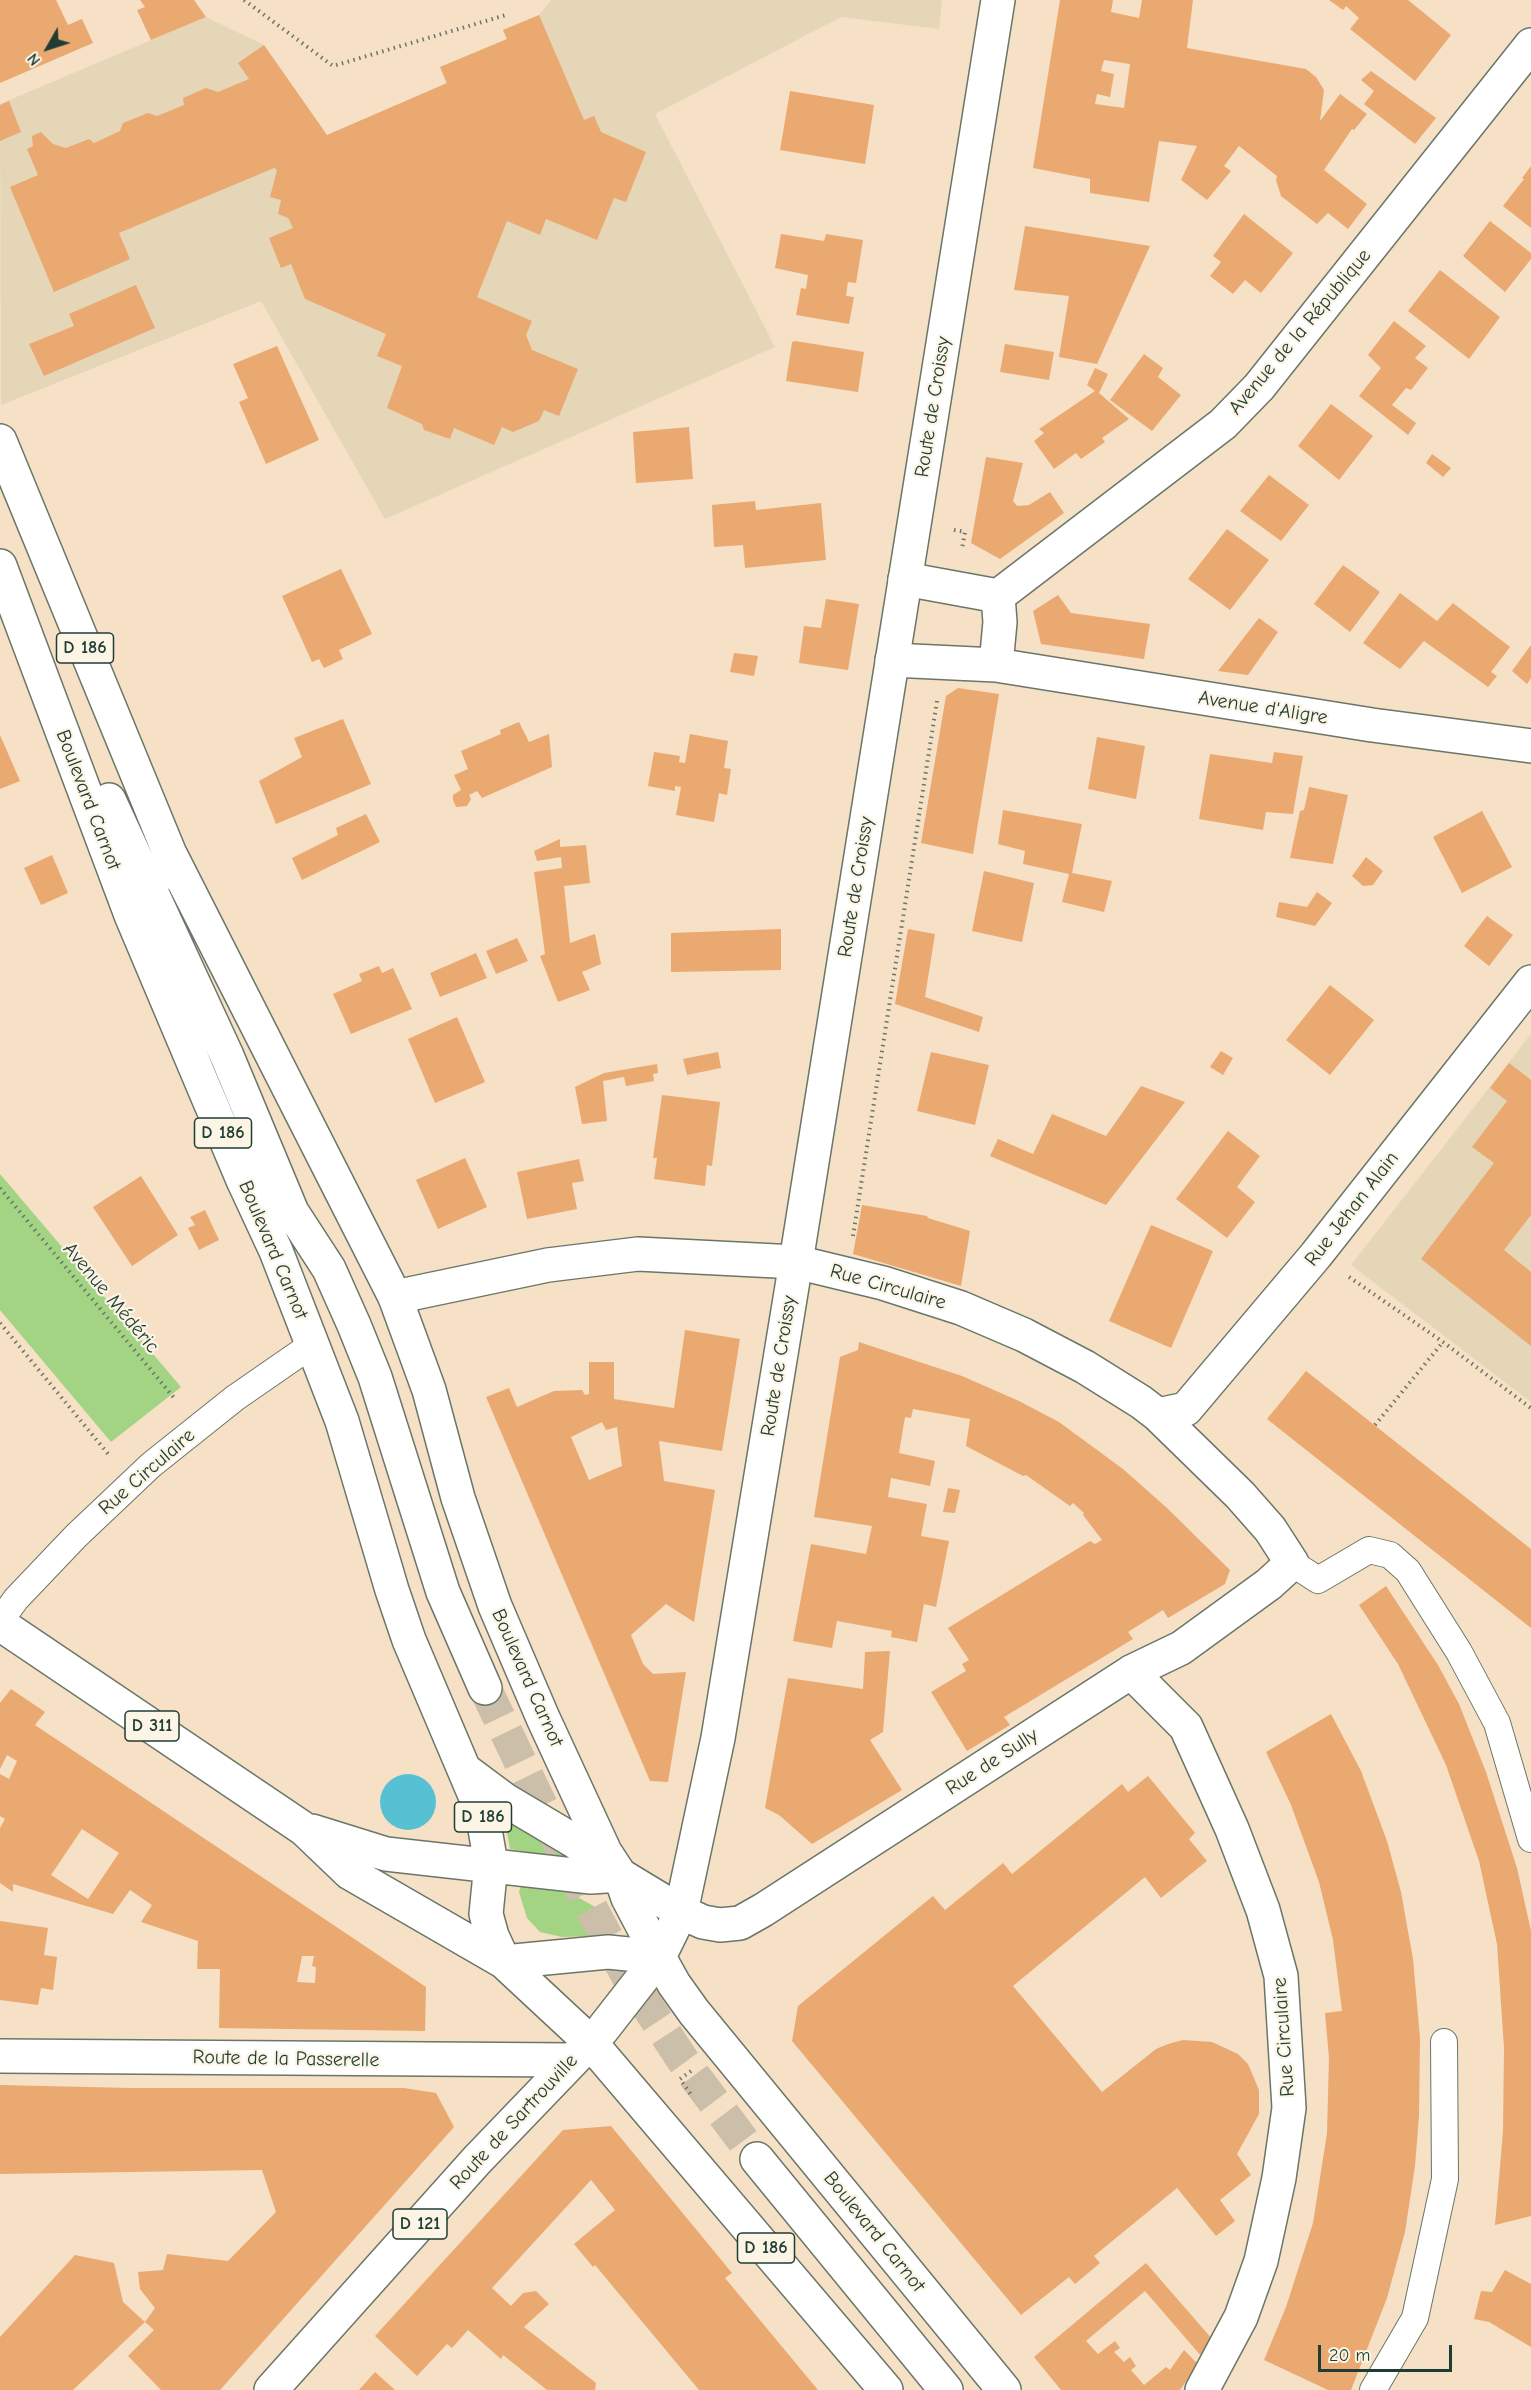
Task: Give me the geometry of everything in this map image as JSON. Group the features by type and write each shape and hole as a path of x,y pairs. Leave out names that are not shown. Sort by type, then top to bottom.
{"main road":[{"name":"Route de Croissy","path":"681,1912 718,1738 998,0"},
{"name":"Avenue de la République","path":"998,596 1230,417 1258,387 1531,45"},
{"name":"Boulevard Carnot","path":"0,441 171,856 246,1048 314,1206 329,1269 375,1377 443,1592 485,1689"},
{"name":"Boulevard Carnot","path":"0,564 227,1056 292,1212 329,1269"},
{"name":"Boulevard Carnot","path":"0,564 131,915 243,1180 276,1251 313,1344 342,1420 409,1640 466,1771"},
{"path":"905,579 998,596 1000,622 996,665"},
{"name":"Avenue d'Aligre","path":"892,660 996,665 1372,725 1531,746"},
{"name":"Boulevard Carnot","path":"171,856 394,1298 429,1390 458,1498 487,1585 518,1662 570,1776 605,1852 620,1875"},
{"name":"Rue Jehan Alain","path":"1158,1415 1186,1409 1316,1255 1531,982"},
{"name":"Rue Circulaire","path":"394,1298 548,1265 638,1254 796,1262 884,1283 961,1308 1024,1335 1085,1367 1158,1415 1240,1495 1270,1529 1292,1563"},
{"name":"Rue de Sully","path":"466,1771 505,1800 681,1912 703,1922 740,1923 1131,1672 1181,1648 1269,1584 1292,1563"},
{"name":"D 311","path":"0,1623 304,1829"},
{"name":"Rue Circulaire","path":"1131,1672 1186,1727 1232,1828 1263,1910 1281,1976 1289,2108 1279,2178 1261,2261 1241,2317 1204,2389"},
{"name":"D 186","path":"466,1771 482,1812 491,1864 486,1914 492,1936 504,1962 581,2051 646,2107 886,2390"},
{"path":"304,1829 386,1854 491,1864 591,1878 620,1875"},
{"path":"304,1829 350,1873 504,1962 608,1952 659,1957"},
{"name":"D 186","path":"620,1875 628,1898 659,1957"},
{"name":"Route de Sartrouville","path":"271,2390 477,2160 581,2051 659,1957 681,1912"},
{"name":"Boulevard Carnot","path":"659,1957 674,1984 694,2012 1004,2390"},
{"name":"Route de la Passerelle","path":"0,2056 581,2051"},
{"name":"D 186","path":"757,2159 946,2390"}],"lane":[{"path":"267,1152 276,1251"},
{"name":"Rue Circulaire","path":"0,1623 16,1599 132,1484 235,1398 313,1344"},
{"path":"1292,1563 1318,1580 1369,1550 1390,1555 1408,1570 1459,1652 1497,1723 1531,1839"},
{"path":"1373,2390 1415,2318 1445,2179 1444,2042"}],"path":[{"path":"244,0 333,66 506,15"},
{"path":"946,528 965,532 962,552"},
{"path":"856,1276 858,1263 850,1258 939,691"},
{"name":"Avenue Médéric","path":"0,1188 199,1427"},
{"path":"1316,1255 1443,1342 1531,1408"},
{"path":"0,1323 132,1484"},
{"path":"1375,1425 1443,1342"}],"shaded area":[{"path":"551,0 942,0 939,29 841,17 655,114 775,347 385,519 261,301 1,405 0,104 206,17 264,45 327,135 446,84 440,67 507,39 503,30 539,15"},
{"path":"1531,1034 1531,1402 1351,1265"}],"green space":[{"path":"0,1174 181,1387 111,1442 0,1310"},
{"path":"504,1814 573,1860 510,1849"},
{"path":"534,1884 572,1894 597,1908 616,1925 616,1928 592,1936 562,1937 540,1932 527,1918 519,1892 521,1886"}],"water":[{"path":"402,1774 414,1774 424,1778 432,1786 436,1802 432,1818 424,1826 414,1830 402,1830 392,1826 384,1818 380,1808 380,1796 384,1786 392,1778"}],"building":[{"path":"0,0 56,0 68,25 82,19 93,43 0,83"},
{"path":"140,0 194,0 206,17 151,40 137,10 145,7"},
{"path":"1060,0 1113,0 1111,12 1139,18 1142,0 1193,0 1187,48 1306,69 1316,77 1324,90 1320,121 1340,94 1367,114 1354,130 1352,129 1324,170 1367,204 1348,229 1328,213 1317,224 1281,196 1277,176 1239,146 1224,166 1231,171 1207,200 1181,180 1197,146 1159,141 1149,202 1090,193 1090,179 1033,168","holes":["1104,60 1130,64 1124,108 1095,104 1097,94 1110,97 1114,74 1101,71"]},
{"path":"1329,0 1408,0 1451,35 1415,81 1350,29 1359,18 1346,6 1343,10"},
{"path":"539,15 584,120 594,116 601,132 646,152 626,202 614,198 597,240 546,219 540,235 507,221 477,297 532,321 526,335 532,350 578,369 559,416 544,410 539,421 513,432 502,427 494,445 454,428 450,439 424,430 422,424 387,408 402,366 377,356 386,334 305,299 291,264 281,268 269,238 293,228 288,218 278,214 281,200 270,197 277,170 274,168 119,233 130,259 54,292 10,187 38,175 27,149 33,146 32,136 41,132 53,144 66,148 89,139 94,143 120,131 123,123 148,113 157,116 184,105 183,98 206,88 218,92 249,79 238,63 264,45 327,135 447,83 440,67 507,39 503,30"},
{"path":"1371,71 1436,118 1415,144 1364,104 1374,91 1361,80"},
{"path":"790,91 874,105 865,164 780,150"},
{"path":"9,101 21,132 0,141 0,105"},
{"path":"1531,166 1531,228 1503,206"},
{"path":"1244,214 1293,253 1261,293 1245,280 1233,294 1210,276 1221,262 1213,256"},
{"path":"1490,221 1531,253 1531,259 1505,292 1463,256"},
{"path":"1025,226 1150,246 1097,364 1059,357 1069,296 1014,290"},
{"path":"781,234 824,241 826,234 863,240 856,283 848,282 846,296 854,297 849,324 796,315 801,288 806,289 808,275 775,268"},
{"path":"1440,270 1500,317 1469,359 1408,311"},
{"path":"136,285 155,328 44,376 29,344 74,326 69,314"},
{"path":"1394,321 1426,346 1415,358 1428,368 1411,390 1406,388 1392,405 1416,423 1408,435 1359,396 1381,368 1368,355"},
{"path":"792,342 864,352 858,392 786,381"},
{"path":"1005,344 1054,352 1049,380 1000,372"},
{"path":"277,346 319,440 266,464 239,402 248,398 233,364"},
{"path":"1144,354 1163,368 1158,377 1181,395 1152,431 1110,400"},
{"path":"1095,368 1108,374 1099,393 1129,419 1102,438 1105,442 1081,459 1076,453 1054,469 1034,441 1044,433 1039,429 1095,391 1087,385"},
{"path":"1331,404 1373,436 1339,480 1298,446"},
{"path":"689,427 693,479 636,483 633,432"},
{"path":"1432,454 1451,468 1443,477 1426,463"},
{"path":"986,457 1023,463 1013,501 1017,506 1029,505 1050,492 1064,513 1000,559 971,543"},
{"path":"1269,475 1309,505 1281,541 1240,511"},
{"path":"755,501 756,510 821,503 826,560 745,568 743,545 714,547 712,505"},
{"path":"1227,529 1269,560 1230,610 1188,579"},
{"path":"1343,565 1380,592 1350,632 1314,604"},
{"path":"341,569 372,634 339,650 343,659 324,668 319,659 312,662 282,596"},
{"path":"1400,593 1437,621 1453,603 1510,647 1491,672 1497,676 1488,687 1424,641 1400,669 1363,643"},
{"path":"1058,595 1071,613 1150,624 1144,659 1041,644 1033,611"},
{"path":"826,599 859,604 848,670 799,663 804,626 821,628"},
{"path":"1259,618 1278,632 1248,675 1218,671"},
{"path":"1531,645 1531,678 1527,684 1512,671"},
{"path":"734,653 758,656 754,676 730,672"},
{"path":"958,688 999,694 973,854 921,843 946,696"},
{"path":"343,719 371,784 276,824 259,781 302,757 294,738"},
{"path":"519,722 529,742 549,734 552,767 482,798 477,791 469,795 471,799 467,806 456,807 453,795 461,790 454,775 468,769 461,751 501,734 500,730"},
{"path":"690,734 728,741 724,768 731,769 727,795 719,793 714,822 676,815 681,787 675,786 675,791 648,786 654,752 680,756 679,762 685,763"},
{"path":"0,735 20,781 0,789"},
{"path":"1097,737 1145,746 1136,799 1088,789"},
{"path":"1274,752 1303,756 1293,814 1266,812 1263,830 1199,819 1210,754 1272,763"},
{"path":"1309,787 1348,795 1333,864 1290,858 1300,811 1304,810"},
{"path":"1003,810 1082,824 1072,873 1112,881 1104,912 1062,902 1069,874 1023,864 1025,851 998,844"},
{"path":"1482,811 1512,867 1462,893 1433,837"},
{"path":"366,814 380,842 302,880 292,858 338,835 336,828"},
{"path":"560,839 560,847 586,845 590,883 564,886 570,943 595,934 601,964 582,972 590,990 558,1002 540,956 545,954 534,872 562,868 561,857 537,861 534,851"},
{"path":"52,855 68,893 41,905 24,868"},
{"path":"1366,857 1383,871 1373,885 1363,886 1352,876"},
{"path":"984,871 1034,883 1022,942 972,931"},
{"path":"1317,892 1332,903 1315,926 1276,917 1279,902 1307,907"},
{"path":"1487,916 1513,935 1489,966 1464,946"},
{"path":"781,929 781,970 671,972 671,933"},
{"path":"908,929 935,934 925,997 983,1017 979,1032 895,1004"},
{"path":"517,938 528,961 496,974 486,951"},
{"path":"476,953 487,978 440,997 430,973"},
{"path":"379,966 382,973 393,968 412,1009 351,1034 333,994 362,981 359,974"},
{"path":"1330,985 1374,1020 1330,1075 1286,1040"},
{"path":"457,1017 485,1082 435,1103 408,1039"},
{"path":"1221,1051 1233,1058 1223,1075 1210,1067"},
{"path":"718,1052 721,1068 687,1075 683,1059"},
{"path":"931,1052 989,1065 975,1125 917,1111"},
{"path":"1509,1063 1531,1080 1531,1215 1504,1250 1531,1272 1531,1346 1421,1259 1494,1163 1472,1147 1507,1101 1490,1088"},
{"path":"657,1064 658,1073 653,1074 654,1081 626,1086 624,1077 603,1081 607,1121 582,1124 575,1087 604,1073"},
{"path":"1141,1086 1185,1102 1106,1205 990,1156 998,1139 1033,1154 1052,1114 1106,1136"},
{"path":"662,1095 720,1102 712,1166 707,1165 705,1186 654,1179 657,1158 653,1158"},
{"path":"1228,1131 1260,1156 1237,1187 1255,1202 1227,1238 1176,1199"},
{"path":"465,1158 487,1207 438,1229 416,1180"},
{"path":"579,1159 584,1181 572,1183 577,1209 527,1219 517,1172"},
{"path":"141,1176 178,1235 132,1266 93,1207"},
{"path":"862,1205 927,1216 970,1231 961,1286 853,1254"},
{"path":"205,1210 219,1240 199,1250 188,1228 195,1225 190,1217"},
{"path":"1151,1225 1213,1251 1171,1348 1109,1321"},
{"path":"685,1330 740,1339 722,1451 659,1441 664,1481 715,1490 694,1622 666,1604 631,1635 643,1664 653,1674 686,1672 668,1782 650,1781 486,1397 509,1388 517,1407 554,1391 582,1390 585,1395 589,1394 589,1362 614,1362 614,1399 674,1408","holes":["602,1422 606,1430 617,1427 622,1466 589,1480 571,1437"]},
{"path":"859,1342 962,1376 1019,1401 1059,1422 1123,1469 1167,1508 1230,1570 1225,1584 1168,1618 1163,1610 1128,1632 1133,1639 1004,1717 1010,1725 967,1751 931,1692 966,1671 962,1664 969,1660 948,1628 1090,1541 1095,1544 1102,1540 1083,1515 1084,1513 1073,1503 1070,1506 1026,1475 1023,1476 966,1446 970,1419 913,1409 911,1418 905,1417 899,1453 935,1461 930,1486 891,1478 888,1497 927,1504 921,1536 949,1541 936,1607 924,1604 917,1642 891,1637 892,1631 837,1621 832,1648 793,1641 811,1544 866,1554 872,1526 814,1517 840,1357 858,1350"},
{"path":"1306,1371 1531,1549 1531,1628 1267,1419"},
{"path":"948,1488 960,1490 955,1513 943,1512"},
{"path":"1386,1586 1438,1665 1459,1704 1486,1772 1517,1868 1531,1931 1531,2216 1495,2225 1503,2131 1504,2048 1497,1944 1479,1861 1446,1765 1398,1664 1359,1605"},
{"path":"890,1651 883,1732 870,1740 902,1790 812,1844 779,1815 765,1808 788,1678 863,1689 865,1652"},
{"path":"11,1689 45,1712 35,1725 426,1987 425,2031 219,2028 220,1969 197,1969 198,1941 141,1922 152,1905 130,1890 113,1914 13,1884 13,1892 0,1883 0,1828 5,1819 0,1816 0,1774 9,1779 17,1761 7,1755 0,1769 0,1703","holes":["82,1829 119,1853 88,1899 51,1875","302,1956 314,1956 312,1966 316,1967 315,1983 297,1982"]},
{"path":"1331,1714 1361,1771 1387,1841 1401,1892 1413,1959 1420,2038 1419,2116 1415,2166 1405,2232 1387,2298 1351,2390 1328,2390 1264,2360 1286,2307 1313,2223 1327,2133 1329,2058 1325,2013 1342,2011 1333,1940 1319,1882 1291,1805 1266,1752"},
{"path":"1148,1776 1195,1833 1189,1839 1207,1861 1161,1898 1145,1877 1013,1986 1102,2092 1156,2049 1168,2044 1183,2040 1212,2042 1238,2054 1248,2064 1259,2090 1259,2114 1237,2154 1251,2175 1220,2200 1235,2221 1216,2236 1177,2188 1094,2256 1100,2263 1075,2284 1069,2277 1021,2315 792,2041 798,2006 933,1896 945,1910 1003,1863 1012,1874 1122,1784 1128,1792"},
{"path":"0,1921 48,1928 44,1955 57,1957 53,1990 41,1988 38,2005 0,2000"},
{"path":"0,2085 131,2088 404,2088 436,2093 454,2127 220,2390 161,2390 128,2356 154,2330 145,2322 155,2308 140,2289 138,2272 163,2270 167,2254 228,2261 276,2212 262,2170 0,2174"},
{"path":"611,2126 732,2273 725,2278 818,2390 699,2390 595,2265 593,2267 574,2244 615,2210 591,2180 492,2288 511,2306 523,2293 536,2291 549,2304 524,2327 596,2383 595,2390 547,2390 503,2355 501,2359 468,2330 452,2348 447,2344 417,2376 375,2336 563,2130"},
{"path":"75,2255 114,2263 123,2302 145,2322 73,2390 0,2390 0,2337"},
{"path":"1146,2263 1213,2340 1202,2357 1145,2291 1086,2341 1098,2354 1115,2341 1120,2348 1114,2352 1124,2362 1130,2357 1136,2366 1131,2370 1144,2385 1166,2367 1170,2370 1184,2350 1198,2364 1180,2390 1061,2390 1034,2357"},
{"path":"1505,2270 1531,2284 1531,2347 1489,2322 1474,2319 1481,2291 1492,2292"},
{"path":"375,2372 395,2390 359,2390"}],"tunnel":[{"path":"485,1688 582,1891 628,1977 684,2062 757,2159"}]}
